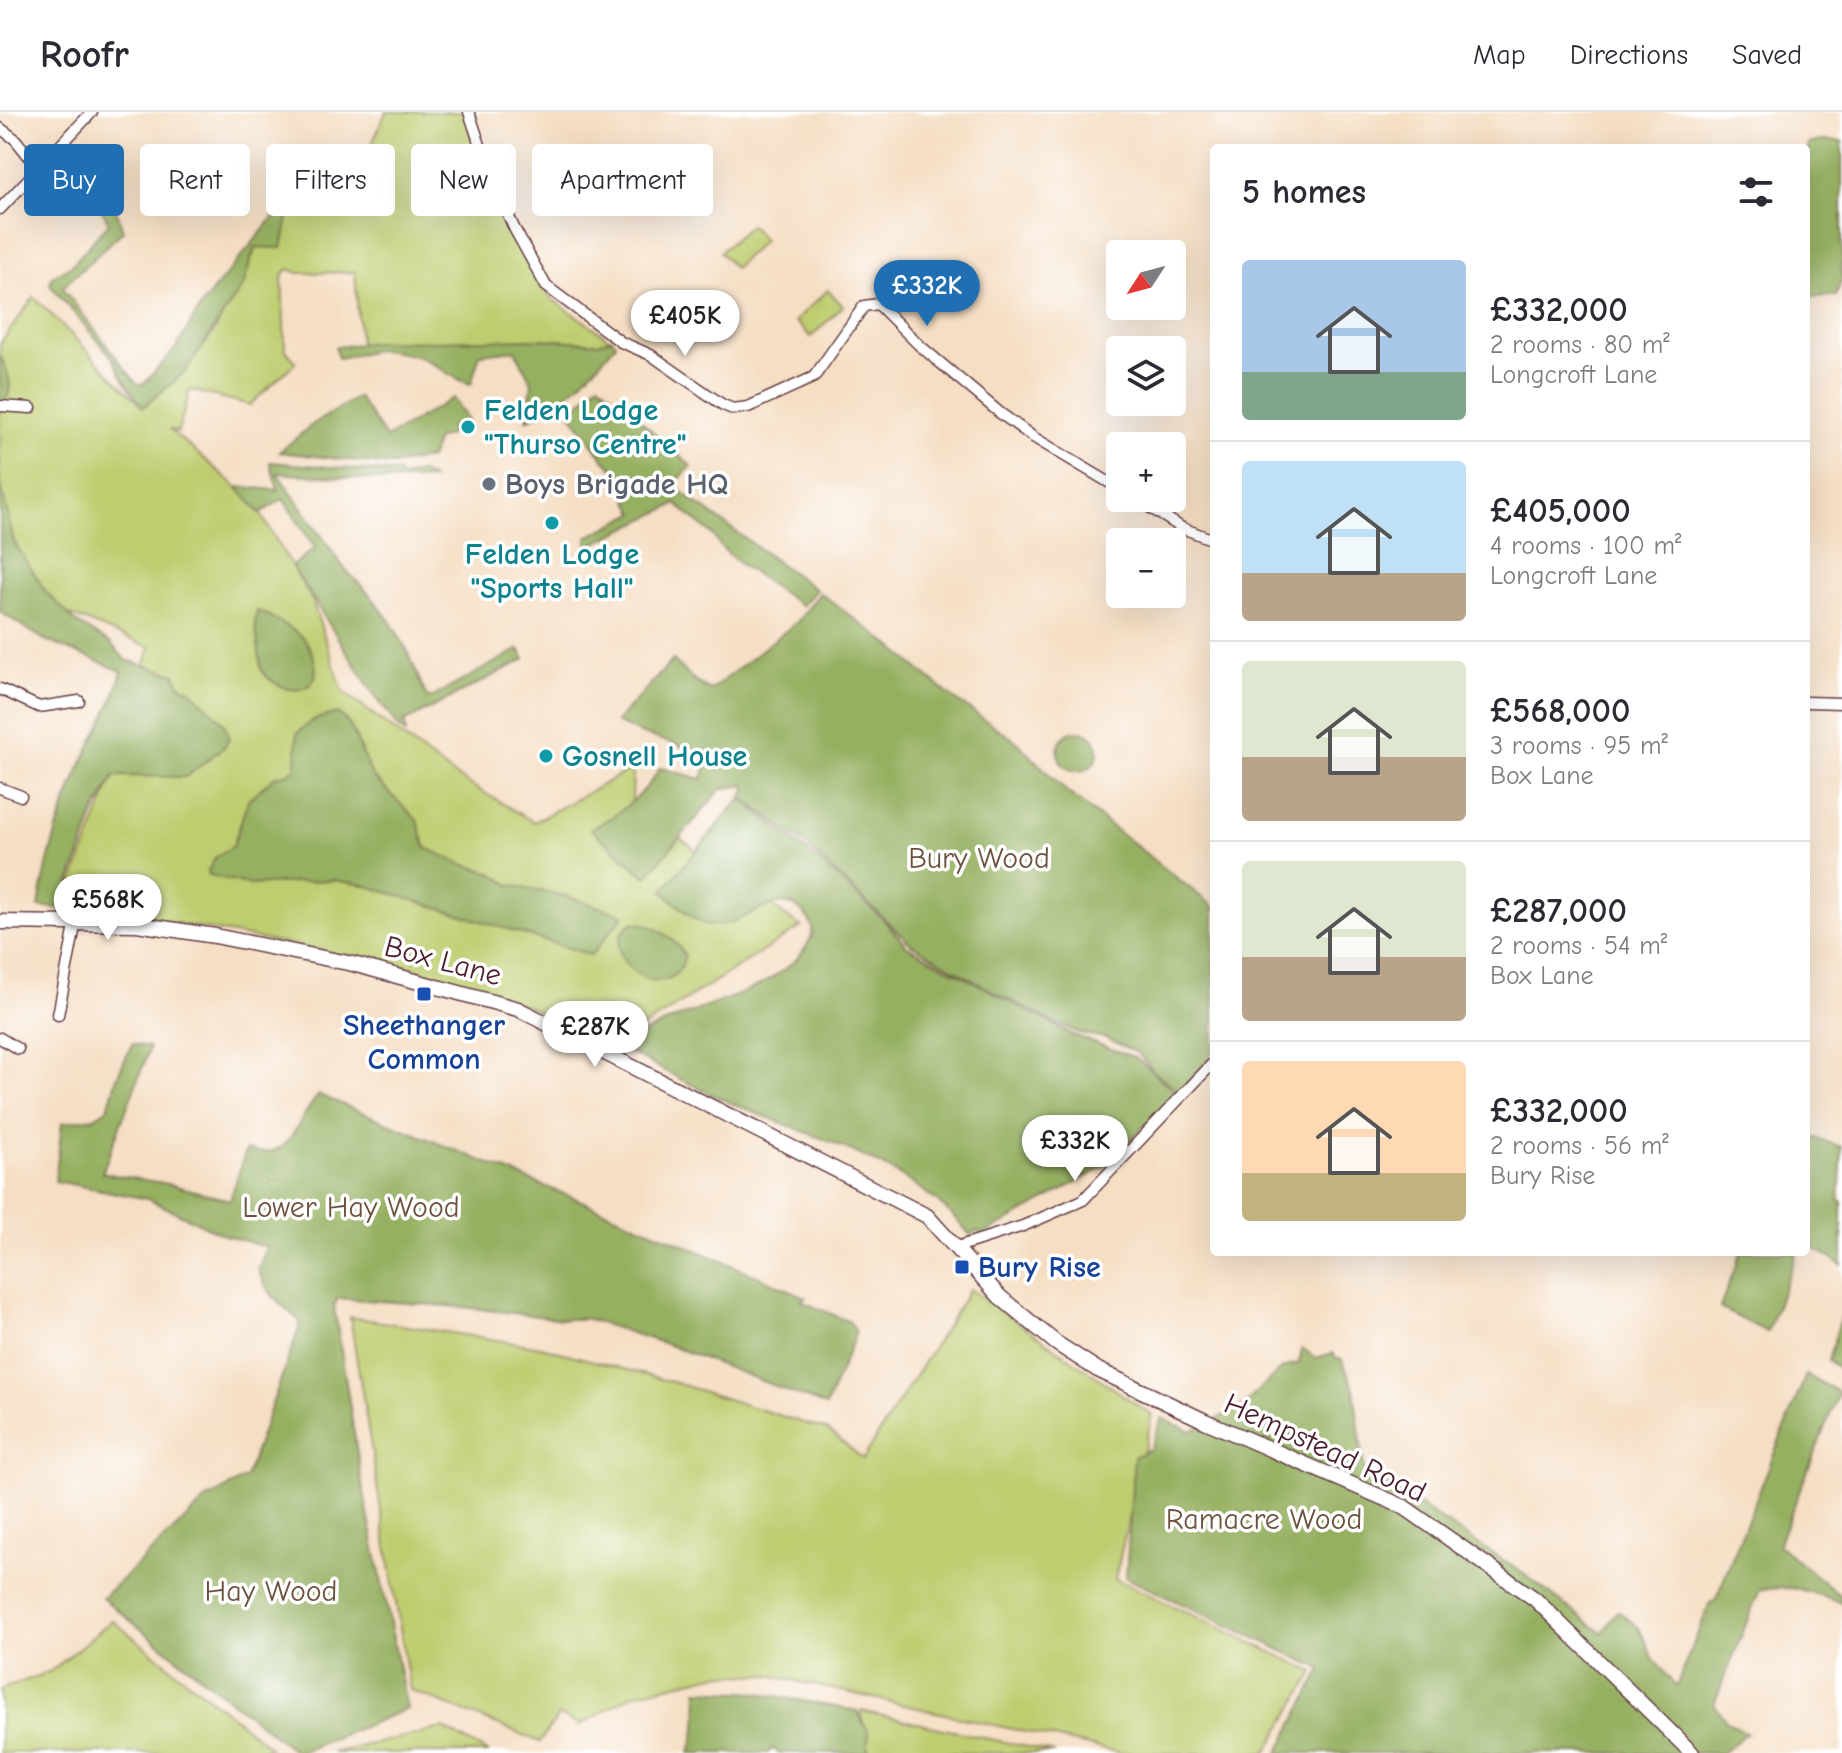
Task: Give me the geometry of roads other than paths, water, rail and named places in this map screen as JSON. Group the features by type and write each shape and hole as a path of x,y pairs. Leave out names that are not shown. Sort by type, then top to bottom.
{"main road":[{"name":"Box Lane","path":"0,922 137,924 218,936 353,964 518,1009 927,1216 957,1247"},
{"name":"Hempstead Road","path":"957,1247 1000,1297 1056,1343 1098,1370 1205,1421 1404,1507 1535,1599 1692,1753"}],"street":[{"path":"62,144 92,112"},
{"path":"469,112 489,172 514,228 546,286 621,342 651,355 723,405 733,409 748,407 814,377 864,306 878,304 919,345 1000,413 1033,437 1106,481"},
{"path":"0,128 24,150"},
{"path":"0,209 24,184"},
{"path":"0,406 31,408"},
{"path":"1157,512 1182,528 1210,538"},
{"path":"0,689 39,707 79,701"},
{"path":"1810,702 1842,703"},
{"path":"0,788 21,796"},
{"path":"58,1015 76,921"},
{"path":"0,1038 18,1049"},
{"path":"957,1247 1023,1226 1083,1200 1210,1066"}],"place":[{"name":"Felden Lodge \"Thurso Centre\"","path":"468,427"},
{"name":"Boys Brigade HQ","path":"489,484"},
{"name":"Felden Lodge \"Sports Hall\"","path":"552,523"},
{"name":"Gosnell House","path":"546,756"},
{"name":"Sheethanger Common","path":"424,994"},
{"name":"Bury Rise","path":"962,1267"}],"park label":[{"name":"Bury Wood","path":"979,858"},
{"name":"Lower Hay Wood","path":"351,1207"},
{"name":"Ramacre Wood","path":"1264,1519"},
{"name":"Hay Wood","path":"271,1591"}]}
